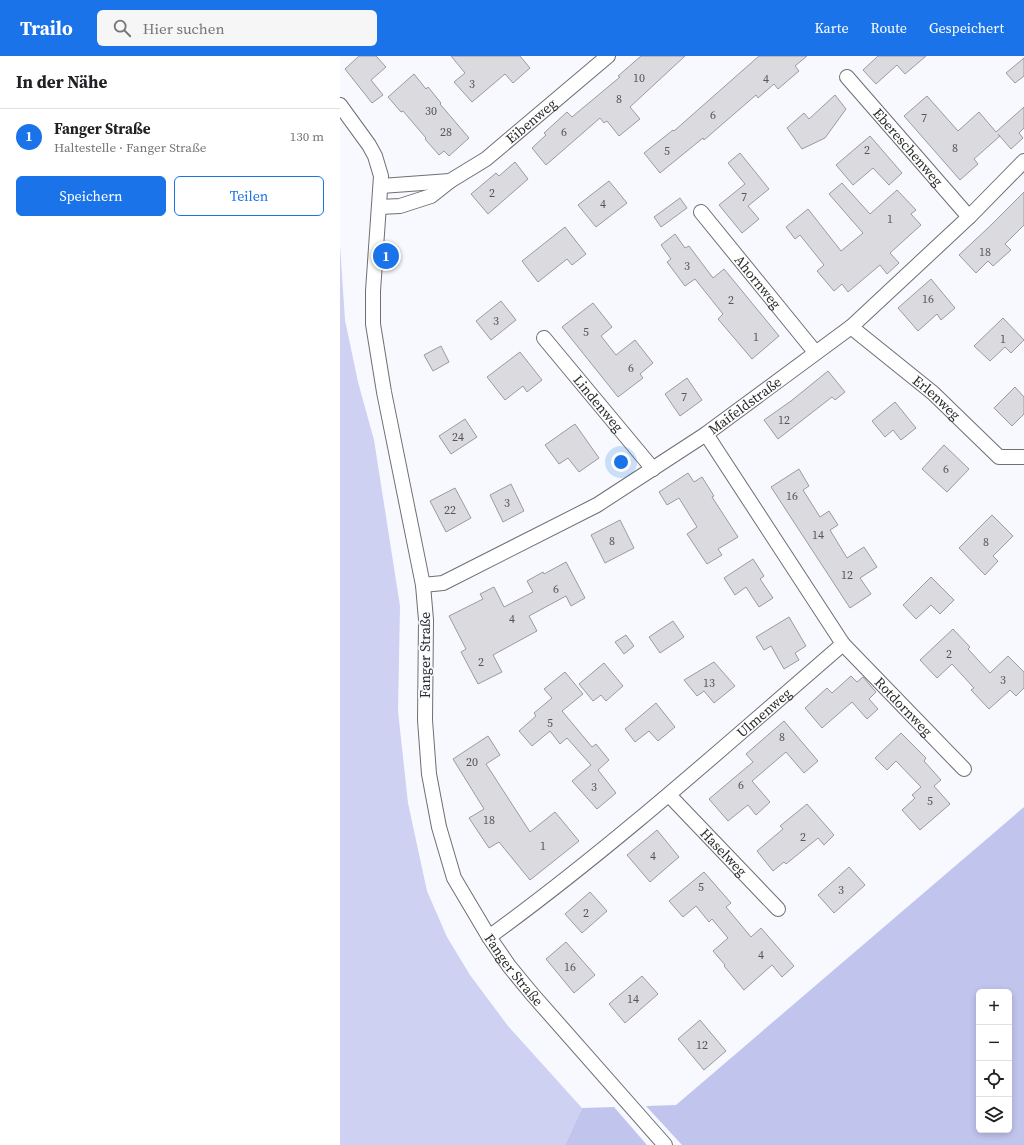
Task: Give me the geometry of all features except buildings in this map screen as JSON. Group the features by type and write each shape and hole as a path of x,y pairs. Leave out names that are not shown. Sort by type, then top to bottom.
{"street":[{"name":"Eibenweg","path":"379,207 400,206 431,196 450,181 486,159 608,56"},
{"name":"Ebereschenweg","path":"847,77 969,217"},
{"name":"Fanger Straße","path":"340,105 369,145 375,156 381,176 373,291 373,324 390,422 423,585 426,620 424,720 429,774 439,827 454,878 489,938 509,966 665,1145"},
{"name":"Maifeldstraße","path":"423,585 443,583 597,505 706,434 815,352 851,327 969,217 1024,161"},
{"name":"Eibenweg","path":"381,186 450,181"},
{"name":"Ahornweg","path":"701,212 815,352"},
{"name":"Erlenweg","path":"851,327 933,393 998,457 1024,457"},
{"name":"Lindenweg","path":"544,338 653,469"},
{"path":"706,434 843,644"},
{"name":"Rotdornweg","path":"843,644 964,769"},
{"name":"Ulmenweg","path":"489,938 545,896 669,795 843,644"},
{"name":"Haselweg","path":"669,795 778,908"}],"shaded area":[{"path":"340,245 345,320 358,382 374,440 400,606 398,711 408,803 427,891 447,937 470,975 508,1026 582,1108 565,1145 340,1145"},
{"path":"1024,807 1024,1145 682,1145 646,1106 676,1105"},
{"path":"614,1107 647,1145 565,1145 582,1108"}],"place":[{"name":"Fanger Straße","path":"386,256"}]}
